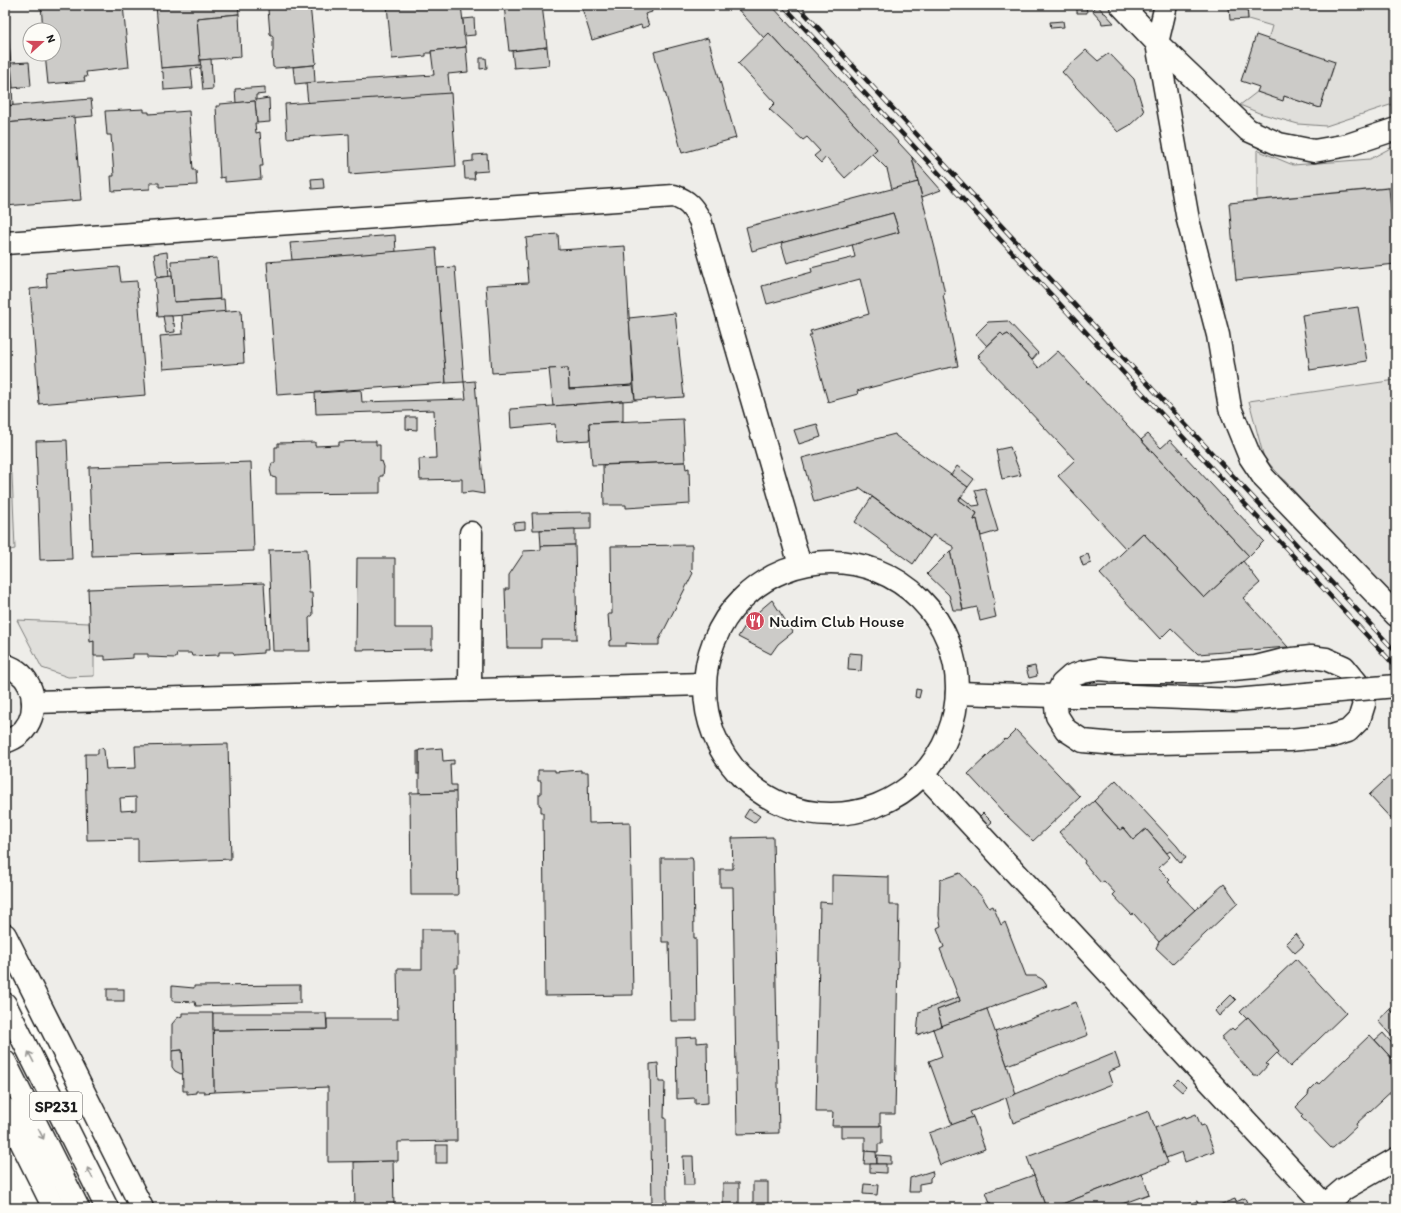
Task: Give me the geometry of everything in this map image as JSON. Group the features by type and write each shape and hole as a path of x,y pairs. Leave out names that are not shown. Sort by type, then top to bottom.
{"main road":[{"path":"1121,5 1157,43 1248,130 1279,144 1314,151 1348,145 1396,129"},
{"path":"1166,5 1157,43 1188,220 1218,335 1230,408 1250,457 1264,478 1396,615"},
{"path":"5,243 674,196 684,199 692,207 700,220 800,565"},
{"path":"470,690 471,533"},
{"path":"826,561 852,563 877,570 900,582 920,598 937,618 948,642 955,667 957,693 955,711 949,734 935,760 924,774 908,788 890,800 848,814 826,815 804,812 784,806 764,795 746,782 731,766 720,748 711,728 706,706 704,684 707,661 714,638 725,618 740,600 757,584 778,572 800,565 826,561"},
{"path":"1311,657 1326,659 1344,668 1357,683 1364,704 1359,720 1348,731 1332,736 1289,740 1116,744 1083,741 1066,730 1057,716 1056,696 1062,684 1071,676 1094,670 1198,672 1256,667 1284,660 1311,657"},
{"path":"5,665 16,670 25,679 31,690 33,702 32,715 26,727 17,736 5,742"},
{"path":"33,702 704,684"},
{"path":"957,693 1056,696 1133,696 1235,700 1396,686"},
{"path":"924,774 1326,1207 1344,1189 1396,1159"},
{"path":"5,934 142,1208"},
{"name":"SP231","path":"5,1004 107,1208"},
{"name":"SP231","path":"5,1062 78,1208"},
{"path":"8,1123 54,1208"}],"shaded area":[{"path":"5,5 1396,5 1396,1208 140,1208 5,943"},
{"path":"1221,5 1394,5 1396,20 1396,103 1326,126 1298,124 1259,113 1240,105 1257,92 1283,100 1284,96 1320,108 1335,63 1268,40 1272,26 1248,19 1247,7 1229,8"},
{"path":"1396,145 1396,187 1257,200 1257,150 1293,165 1370,159"},
{"path":"1396,380 1396,602 1264,458 1249,401"},
{"path":"12,474 15,549 5,551 5,475"},
{"path":"17,620 89,623 90,641 94,641 94,676 68,677 42,668"}],"building":[{"path":"5,5 8,5 8,7 6,7 13,88 13,105 5,106"},
{"path":"41,5 123,5 129,67 86,72 87,77 84,77 85,81 48,84 46,62 62,62 62,22 42,22"},
{"path":"156,5 238,5 239,14 197,18 201,65 161,68"},
{"path":"269,5 310,5 316,63 314,65 273,67 273,36 270,34"},
{"path":"387,5 461,5 466,47 431,51 432,53 426,53 426,56 392,59"},
{"path":"504,5 542,5 547,47 509,51"},
{"path":"581,5 662,5 651,8 652,12 645,14 649,26 642,28 641,25 592,40"},
{"path":"734,5 771,5 912,157 918,182 892,189 887,169 872,154 877,149 769,33 764,38"},
{"path":"1077,5 1086,5 1087,13 1077,13"},
{"path":"1097,5 1114,23 1102,24 1101,20 1092,10"},
{"path":"1247,7 1248,19 1230,20 1229,8"},
{"path":"239,14 241,57 200,60 197,18"},
{"path":"474,18 475,35 464,36 463,19"},
{"path":"1063,21 1064,27 1051,28 1050,22"},
{"path":"769,33 877,149 845,178 826,157 821,163 814,156 820,151 807,137 803,140 769,109 775,103 738,63"},
{"path":"1256,35 1335,62 1320,108 1284,96 1283,101 1257,92 1259,87 1241,81"},
{"path":"708,38 736,138 682,153 654,52"},
{"path":"466,47 468,72 448,74 450,94 308,103 306,83 434,75 431,51"},
{"path":"547,47 549,65 514,68 512,51"},
{"path":"1086,50 1098,61 1109,53 1134,79 1144,112 1130,125 1118,132 1062,72"},
{"path":"480,58 486,58 487,68 480,69"},
{"path":"211,59 213,89 203,90 200,60"},
{"path":"29,62 31,86 13,88 11,63"},
{"path":"201,65 201,68 191,69 193,88 164,90 163,72 161,68"},
{"path":"314,65 315,82 295,84 293,67"},
{"path":"265,87 265,94 256,95 256,100 269,98 270,122 257,123 255,101 236,103 235,89"},
{"path":"451,93 456,166 350,174 349,134 287,138 285,104"},
{"path":"91,99 93,116 5,123 5,106"},
{"path":"255,101 257,123 255,123 256,133 260,132 263,166 260,166 261,179 225,182 225,177 220,178 216,106 220,106 220,104"},
{"path":"144,109 144,112 149,112 149,114 189,111 193,170 196,170 197,185 159,187 159,183 150,183 150,189 112,191 111,176 114,176 111,135 107,135 105,111"},
{"path":"74,117 81,200 5,206 5,123"},
{"path":"487,154 488,171 474,172 475,179 465,179 464,162 473,161 473,155"},
{"path":"912,157 941,190 922,197"},
{"path":"323,178 324,188 312,189 311,179"},
{"path":"918,182 938,260 945,294 943,295 958,366 857,391 858,394 828,402 809,335 812,335 810,331 869,314 860,279 767,304 762,286 812,272 811,268 855,257 852,244 899,232 893,213 752,251 746,227"},
{"path":"1389,188 1396,264 1236,280 1229,203"},
{"path":"893,213 899,232 787,263 781,243"},
{"path":"558,234 559,250 625,246 633,385 569,389 568,368 492,373 486,285 528,283 525,247 527,247 526,238"},
{"path":"395,235 396,252 292,260 290,243"},
{"path":"436,248 446,383 277,395 267,262"},
{"path":"167,252 169,277 157,277 154,254"},
{"path":"217,258 220,299 174,302 171,261"},
{"path":"119,267 121,282 137,281 146,395 39,404 30,289 47,287 46,273"},
{"path":"455,267 464,382 446,383 437,268"},
{"path":"172,276 174,302 224,299 225,312 158,317 155,278"},
{"path":"1358,307 1367,361 1310,370 1302,315"},
{"path":"241,310 244,363 163,369 160,336 183,334 182,315"},
{"path":"675,313 684,397 635,400 629,318"},
{"path":"163,316 172,316 175,332 166,333"},
{"path":"1008,321 1038,353 1032,360 1008,334 1004,336 1001,333 987,346 976,334 988,322"},
{"path":"1001,333 1004,336 1008,334 1039,368 1058,351 1249,556 1204,598 1143,533 1126,549 1058,476 1075,460 978,357 980,356 978,355"},
{"path":"568,368 569,389 633,385 635,400 553,406 549,369"},
{"path":"475,381 484,494 472,492 462,493 462,479 420,480 419,459 436,458 434,410 316,414 315,393 361,390 362,402 466,399 464,382"},
{"path":"623,401 623,421 589,423 590,440 557,442 555,424 511,428 510,409"},
{"path":"406,417 417,417 417,430 406,429"},
{"path":"683,419 685,462 592,465 589,423"},
{"path":"817,424 821,437 799,444 794,430"},
{"path":"895,434 968,487 959,500 977,513 974,520 977,519 995,603 993,604 996,617 980,621 977,607 963,610 950,551 954,550 954,547 933,535 930,539 859,487 859,490 814,502 802,458"},
{"path":"1148,434 1161,448 1170,440 1264,541 1249,556 1141,440"},
{"path":"67,440 72,559 40,560 36,441"},
{"path":"376,441 376,445 380,445 380,462 382,461 384,467 383,476 380,476 380,493 276,494 276,478 272,477 270,470 272,463 275,463 275,447 278,447 278,443 315,442 315,446 339,445 339,442"},
{"path":"1010,447 1021,475 1002,479 996,450"},
{"path":"251,462 254,551 92,556 89,467"},
{"path":"685,462 686,469 689,468 690,504 626,508 626,505 604,505 603,465"},
{"path":"957,466 974,479 968,487 951,475"},
{"path":"985,488 998,531 981,536 977,519 974,520 977,513 959,500 961,497 973,506 980,505 975,490"},
{"path":"872,497 930,539 913,564 855,522"},
{"path":"591,512 591,529 533,530 532,513"},
{"path":"525,522 525,529 514,530 513,523"},
{"path":"575,529 575,545 541,546 540,530"},
{"path":"1143,533 1204,598 1243,561 1260,583 1243,598 1288,647 1198,654 1171,628 1160,639 1100,574"},
{"path":"575,545 577,639 541,639 541,648 507,648 505,589 509,589 509,575 523,554 523,551 541,550 541,546"},
{"path":"692,545 691,571 693,573 659,640 659,645 626,643 626,646 609,646 609,641 612,640 608,614 612,614 611,546"},
{"path":"307,549 309,593 312,593 313,615 309,618 310,651 273,651 269,550"},
{"path":"950,551 963,610 953,610 949,595 927,574"},
{"path":"1088,554 1091,563 1083,566 1080,557"},
{"path":"357,558 395,558 395,628 432,628 432,649 356,650"},
{"path":"264,583 268,650 263,650 263,653 235,655 233,652 219,652 219,655 192,656 191,653 177,653 176,658 148,657 148,654 133,654 133,658 105,660 105,656 94,656 94,641 90,642 88,589"},
{"path":"772,600 793,632 778,644 771,654 738,637 747,623"},
{"path":"849,653 862,654 861,671 848,670"},
{"path":"1035,666 1037,676 1029,678 1026,668"},
{"path":"916,689 921,690 919,698 915,697"},
{"path":"1016,730 1080,797 1033,841 1005,814 968,774"},
{"path":"228,744 231,859 138,863 138,839 87,840 85,754 98,754 98,749 102,748 104,750 106,769 136,768 135,746","holes":["136,797 136,810 121,811 120,798"]},
{"path":"442,748 443,761 454,760 454,764 450,764 451,785 456,785 456,792 419,793 419,750"},
{"path":"417,751 419,751 419,774 417,774"},
{"path":"538,770 555,770 555,772 581,770 581,772 588,772 589,823 630,822 633,995 545,996 543,812 541,812 541,806 539,805 541,781 538,781"},
{"path":"1396,770 1396,824 1369,795"},
{"path":"1116,780 1177,846 1186,858 1180,863 1170,851 1167,853 1146,829 1133,840 1123,828 1120,830 1094,801"},
{"path":"456,792 458,895 411,895 410,793"},
{"path":"1094,801 1120,830 1123,828 1133,840 1146,829 1170,857 1158,868 1170,880 1168,882 1195,910 1159,942 1134,914 1133,913 1132,915 1113,895 1115,893 1104,881 1101,883 1084,863 1085,861 1059,832"},
{"path":"749,809 760,816 754,823 744,817"},
{"path":"983,813 992,822 985,828 977,819"},
{"path":"773,837 779,1133 737,1134 733,887 720,887 720,869 733,869 732,838"},
{"path":"661,858 692,858 693,861 697,1021 671,1021 669,942 662,942"},
{"path":"960,873 983,898 989,908 993,906 1001,925 1005,922 1026,976 1036,976 1043,980 1047,986 942,1026 937,1010 960,1001 940,949 944,947 937,928 941,926 939,916 940,880"},
{"path":"832,875 889,877 889,905 899,905 895,1114 880,1114 880,1126 832,1126 833,1112 816,1112 820,902 832,903"},
{"path":"1224,884 1238,903 1173,964 1156,948 1159,942"},
{"path":"422,929 455,930 455,933 458,933 458,968 455,968 457,1141 398,1142 398,1161 328,1162 328,1087 214,1092 213,1030 327,1029 327,1019 398,1019 397,969 422,969"},
{"path":"1295,934 1304,945 1295,953 1286,943"},
{"path":"1296,959 1346,1013 1290,1067 1277,1053 1279,1051 1248,1017 1246,1018 1240,1012"},
{"path":"300,985 300,1003 196,1006 195,1002 172,1001 172,986 194,988 194,986"},
{"path":"107,989 124,989 124,1001 107,1001"},
{"path":"1231,995 1236,1000 1219,1016 1215,1011"},
{"path":"959,997 960,1001 937,1010 942,1026 917,1035 919,1012"},
{"path":"1076,1002 1088,1035 1007,1065 995,1032"},
{"path":"1396,1003 1396,1016 1389,1009"},
{"path":"987,1009 1016,1094 970,1112 973,1117 952,1125 929,1061 942,1056 933,1029"},
{"path":"1389,1009 1396,1016 1396,1041 1378,1021"},
{"path":"182,1013 213,1013 214,1092 204,1093 204,1091 196,1091 196,1093 187,1094 187,1091 183,1091 182,1050 172,1051 172,1024 177,1018 182,1016"},
{"path":"213,1013 326,1013 327,1029 213,1030"},
{"path":"1248,1017 1279,1051 1266,1064 1268,1065 1258,1076 1254,1076 1222,1040 1222,1037 1232,1028 1234,1030"},
{"path":"1383,1033 1396,1048 1396,1063 1375,1040"},
{"path":"1370,1035 1396,1063 1396,1087 1356,1124 1357,1126 1333,1148 1331,1148 1301,1117 1303,1115 1296,1107 1317,1083 1319,1084"},
{"path":"697,1037 697,1043 707,1042 708,1103 695,1104 695,1098 677,1099 676,1038"},
{"path":"182,1050 183,1073 181,1074 175,1071 172,1067 172,1051"},
{"path":"1115,1053 1120,1067 1108,1072 1112,1084 1013,1123 1006,1098"},
{"path":"658,1063 659,1082 665,1082 664,1118 666,1118 667,1208 652,1208 650,1064"},
{"path":"1178,1079 1186,1087 1182,1092 1173,1084"},
{"path":"1149,1111 1168,1163 1052,1208 1046,1208 1027,1157"},
{"path":"1196,1114 1201,1126 1204,1125 1214,1151 1185,1162 1182,1152 1166,1158 1155,1128 1185,1116 1186,1118"},
{"path":"973,1117 985,1149 940,1165 929,1133"},
{"path":"882,1125 882,1144 878,1144 878,1152 865,1151 865,1137 841,1137 841,1126"},
{"path":"436,1145 447,1145 447,1163 436,1163"},
{"path":"865,1151 876,1152 877,1164 864,1164"},
{"path":"877,1155 891,1156 891,1164 877,1164"},
{"path":"683,1156 693,1156 694,1185 684,1185"},
{"path":"393,1161 394,1208 355,1208 354,1162"},
{"path":"870,1164 886,1164 886,1173 870,1172"},
{"path":"932,1171 933,1175 930,1178 930,1182 919,1184 919,1192 909,1192 910,1178"},
{"path":"1142,1173 1149,1194 1111,1208 1052,1208"},
{"path":"1034,1175 1046,1208 992,1208 986,1192"},
{"path":"753,1182 768,1182 768,1208 753,1208"},
{"path":"723,1183 739,1183 739,1208 723,1208"},
{"path":"864,1184 878,1185 877,1195 863,1194"},
{"path":"1245,1198 1249,1208 1211,1208 1235,1199 1236,1202"},
{"path":"1197,1201 1200,1208 1179,1208"}],"railway":[{"path":"783,5 1396,667"},
{"path":"797,5 1396,652"}],"place":[{"name":"Nudim Club House","path":"755,621"}]}
